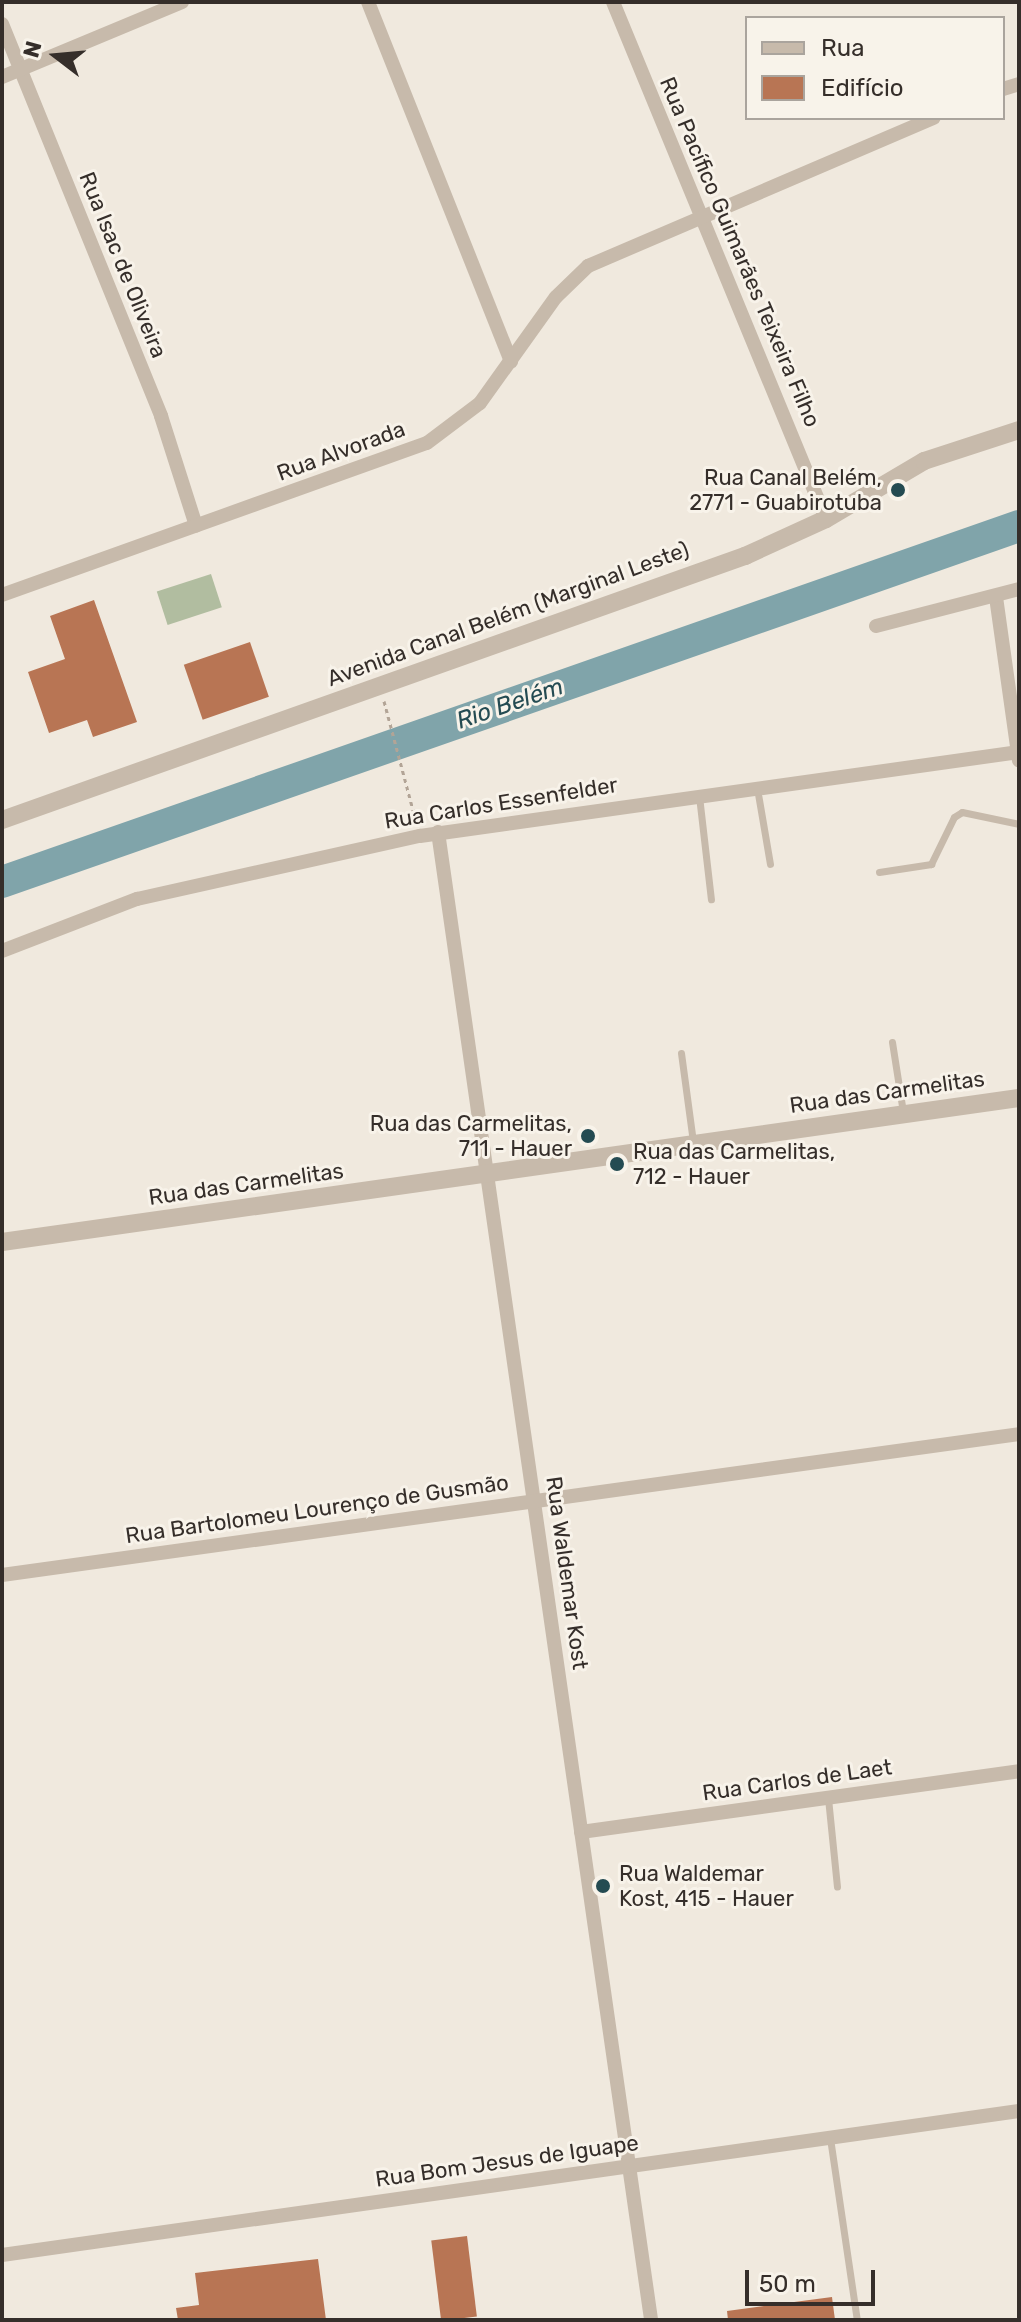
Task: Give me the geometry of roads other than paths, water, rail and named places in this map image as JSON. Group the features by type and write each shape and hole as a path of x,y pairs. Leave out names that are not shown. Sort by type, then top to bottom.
{"street":[{"path":"2,77 182,2"},
{"path":"368,2 511,362"},
{"name":"Rua Pacífico Guimarães Teixeira Filho","path":"613,2 704,213 826,519"},
{"name":"Rua Isac de Oliveira","path":"2,24 161,416 196,526"},
{"name":"Rua Alvorada","path":"2,595 427,443 480,403 556,297 588,266 704,213 929,120"},
{"name":"Avenida Canal Belém (Marginal Leste)","path":"2,820 745,556 826,519 924,461 1019,430"},
{"path":"876,626 944,605 996,597 1019,589"},
{"path":"996,597 1019,755"},
{"name":"Rua Carlos Essenfelder","path":"2,951 137,899 438,832 1019,755"},
{"name":"Rua Waldemar Kost","path":"438,832 651,2320"},
{"name":"Rua das Carmelitas","path":"2,1242 1019,1098"},
{"name":"Rua Bartolomeu Lourenço de Gusmão","path":"2,1575 1019,1434"},
{"name":"Rua Carlos de Laet","path":"581,1832 1019,1771"},
{"name":"Rua Bom Jesus de Iguape","path":"2,2255 1019,2111"}],"lane":[{"path":"757,788 770,864"},
{"path":"699,796 711,899"},
{"path":"879,872 931,864 954,817 962,812 1019,824"},
{"path":"892,1042 903,1114"},
{"path":"681,1053 693,1144"},
{"path":"828,1798 837,1887"},
{"path":"830,2138 857,2320"}],"waterway":[{"name":"Rio Belém","path":"2,882 1019,526"}],"place":[{"name":"Rua Canal Belém, 2771 - Guabirotuba","path":"898,490"},
{"name":"Rua das Carmelitas, 711 - Hauer","path":"588,1136"},
{"name":"Rua das Carmelitas, 712 - Hauer","path":"617,1164"},
{"name":"Rua Waldemar Kost, 415 - Hauer","path":"603,1886"}]}
